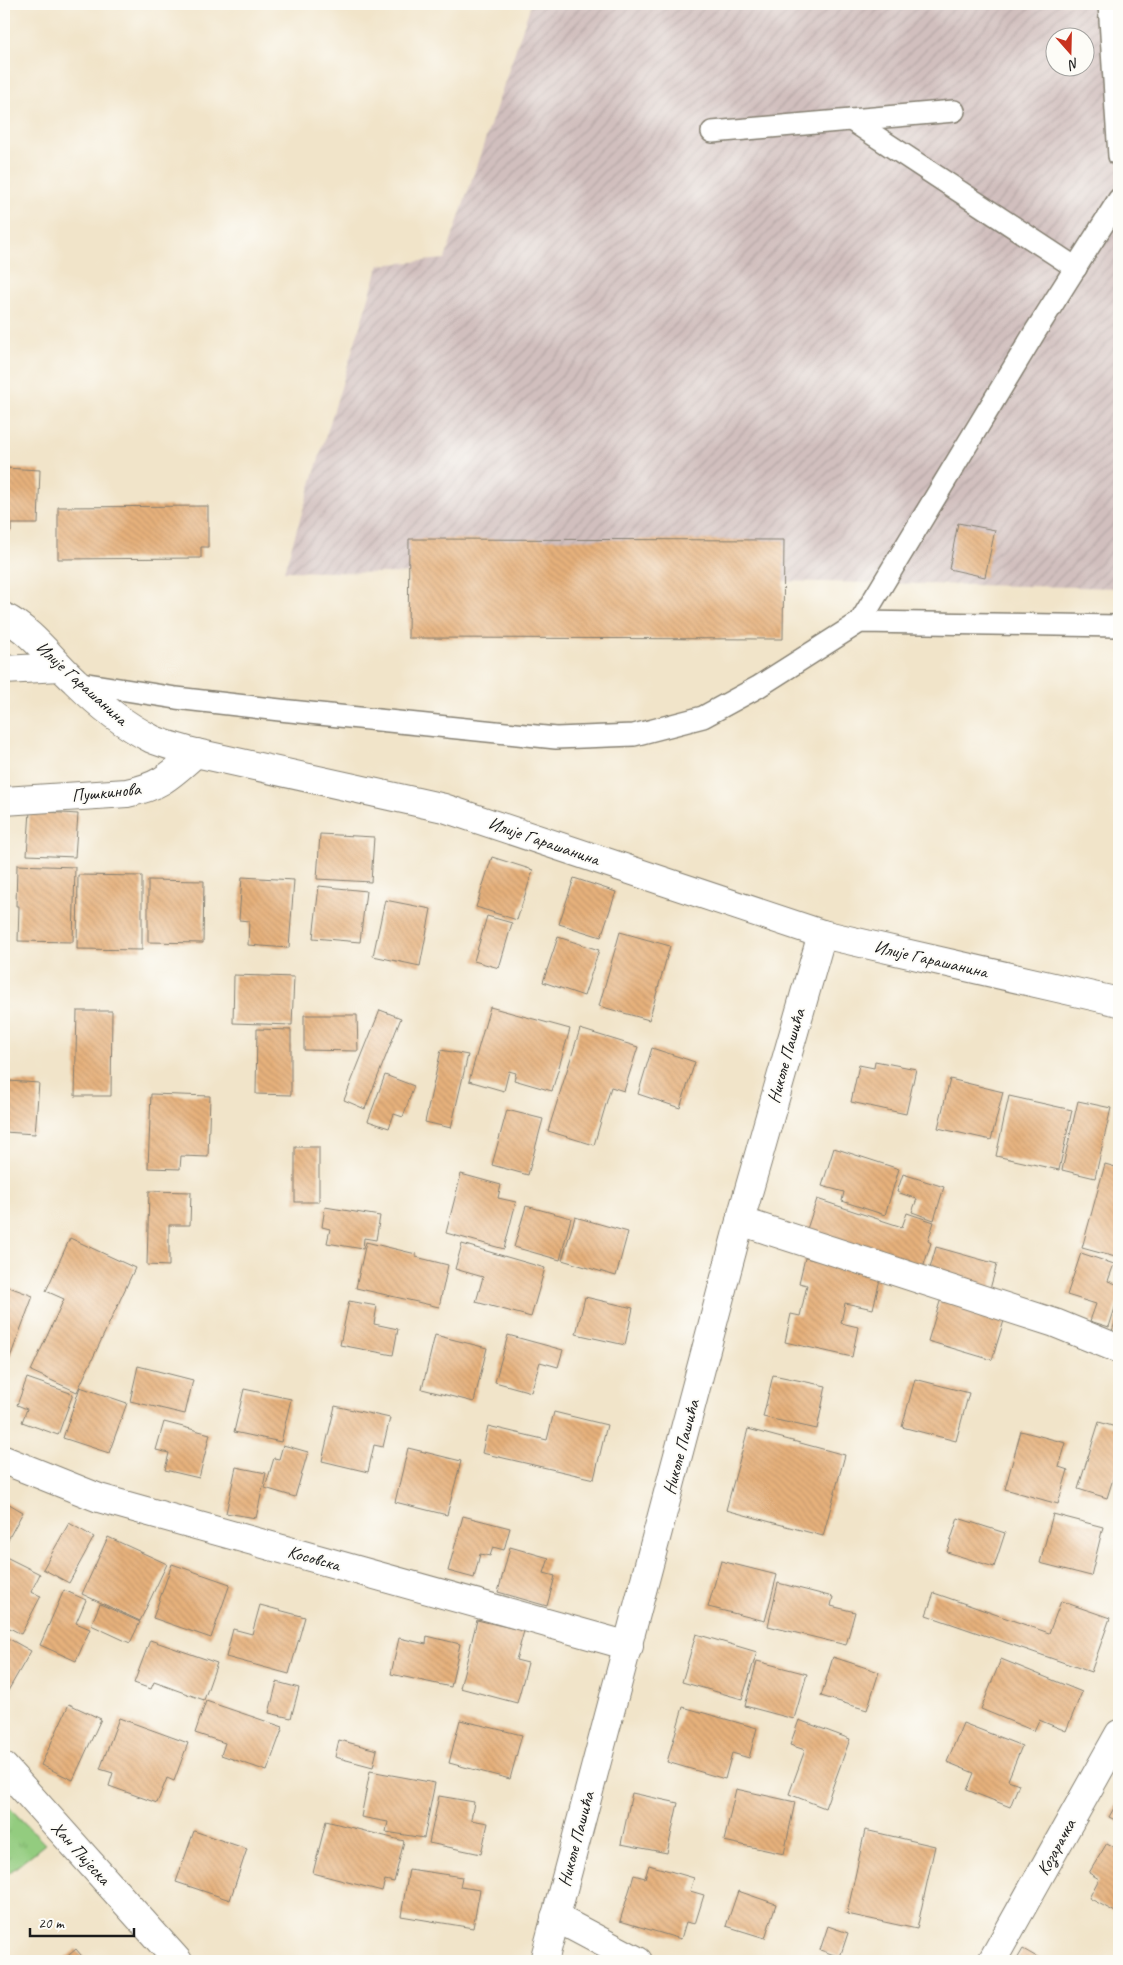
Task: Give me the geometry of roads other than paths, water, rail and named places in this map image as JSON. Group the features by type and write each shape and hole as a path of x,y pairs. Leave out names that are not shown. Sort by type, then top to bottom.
{"street":[{"name":"Илије Гарашанина","path":"4,617 26,632 68,674 134,729 170,746 444,808 822,934 1119,1002"},
{"path":"4,670 68,674"},
{"name":"Пушкинова","path":"4,801 127,793 146,789 165,780 196,753"},
{"name":"Николе Пашића","path":"544,1961 740,1221 822,934"},
{"path":"740,1221 1055,1323 1119,1349"},
{"name":"Косовска","path":"4,1460 98,1498 628,1646"},
{"name":"Козарачка","path":"992,1961 1119,1734"},
{"name":"Хан Пијеска","path":"4,1767 178,1961"},
{"path":"555,1917 638,1961"}],"lane":[{"path":"1109,4 1116,48 1119,156"},
{"path":"712,132 954,111"},
{"path":"851,120 1076,268"},
{"path":"68,674 176,698 556,738 634,735 703,717 758,687 860,622 1035,332 1119,199"},
{"path":"860,622 1119,626"}]}
